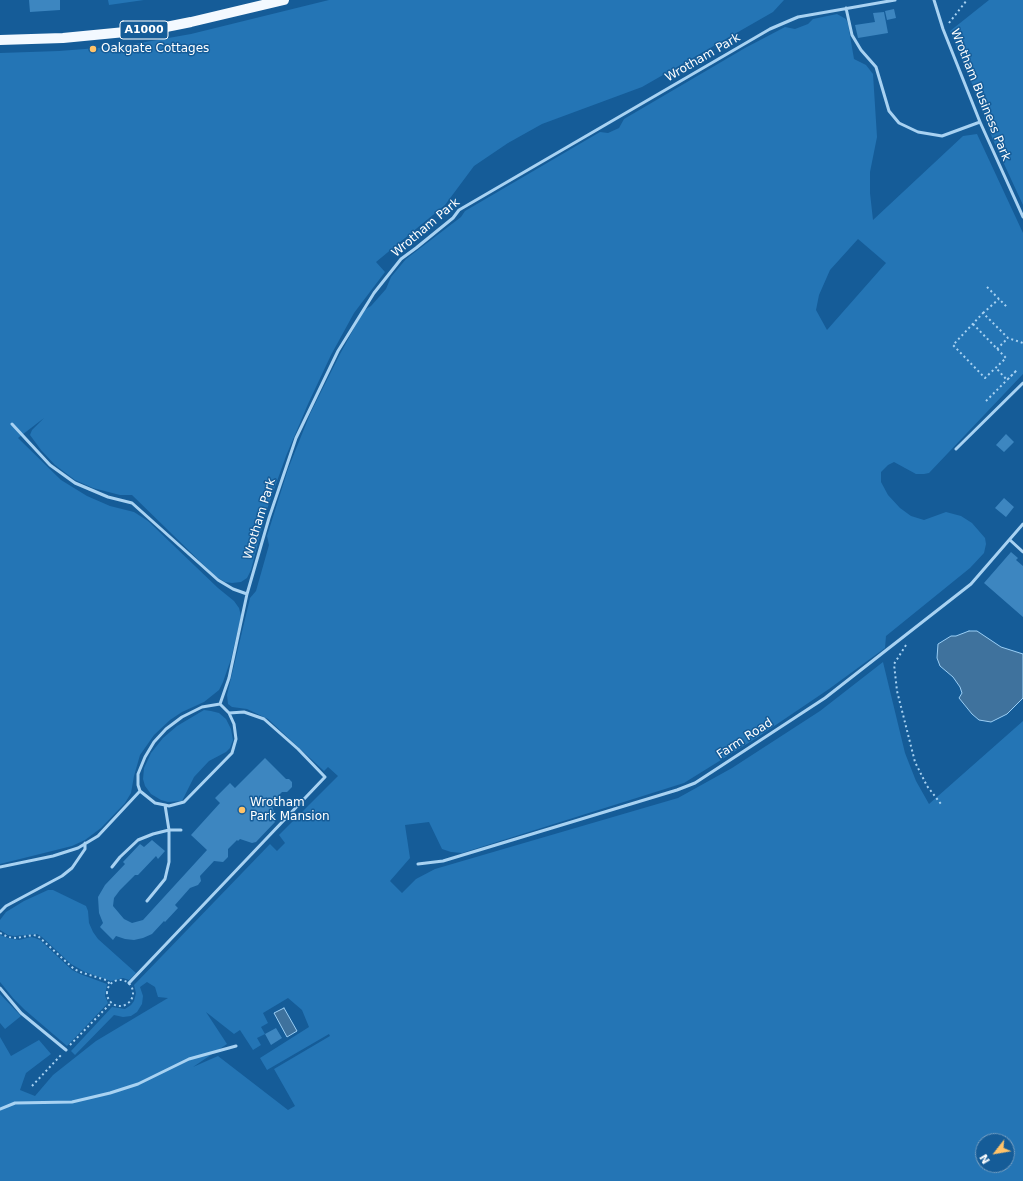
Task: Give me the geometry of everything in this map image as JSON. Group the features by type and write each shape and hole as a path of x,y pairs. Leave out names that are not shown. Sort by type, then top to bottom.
{"main road":[{"name":"A1000","path":"0,40 63,38 156,29 284,0"}],"lane":[{"name":"Wrotham Park","path":"220,704 229,678 247,594 268,518 296,438 338,351 374,293 401,258 454,218 459,210 770,29 798,17 895,0"},
{"name":"Wrotham Business Park","path":"934,0 980,122 1023,217"},
{"path":"846,8 852,35 861,50 876,67 889,111 899,123 918,132 942,136 980,122"},
{"path":"956,449 1023,383"},
{"path":"12,424 50,465 75,483 108,497 132,503 218,580 232,589 247,594"},
{"name":"Farm Road","path":"418,864 443,861 677,790 695,783 825,698 971,584 1023,524"},
{"path":"1010,540 1023,552"},
{"path":"220,704 229,713 234,724 236,739 232,753 184,802 169,806 155,803 140,791 138,785 138,774 145,757 154,742 166,729 182,717 202,707 220,704"},
{"path":"129,983 325,777 264,719 244,712 229,713"},
{"path":"0,867 53,856 78,848 98,836 140,791"},
{"path":"146,901 165,879 169,862 169,830 165,805"},
{"path":"112,867 138,840 169,830 181,830"},
{"path":"0,912 6,906 62,876 72,868 85,849 85,844"},
{"path":"0,988 21,1013 66,1050"},
{"path":"0,1109 15,1103 72,1102 110,1093 138,1084 189,1059 236,1046"}],"path":[{"path":"944,29 967,0"},
{"path":"987,287 1008,308"},
{"path":"973,324 1006,358 985,378 953,345 973,324 984,313 999,299"},
{"path":"984,313 1008,338 1023,343"},
{"path":"997,349 1008,338"},
{"path":"986,400 1017,370 1007,380 996,368"},
{"path":"909,641 894,664 897,691 915,762 927,786 941,804"},
{"path":"0,933 16,938 33,935 38,936 74,969 106,980 110,984"},
{"path":"121,980 129,983 133,991 131,1000 128,1004 119,1006 108,1000 107,992 110,984 121,980"}],"shaded area":[{"path":"108,0 144,0 109,5"},
{"path":"329,0 784,0 773,12 642,87 542,124 508,143 474,166 445,205 376,262 385,272 354,313 331,355 308,404 286,456 266,512 251,570 247,578 241,582 225,582 215,576 132,495 120,495 93,488 75,480 55,465 30,435 32,430 44,418 18,438 61,480 87,496 110,506 134,512 148,521 218,588 234,601 239,608 241,616 231,659 219,690 204,702 182,712 170,720 154,735 140,755 131,793 125,803 101,828 85,840 72,846 0,864 0,53 59,51 123,46 191,34"},
{"path":"989,0 1023,0 1023,205 993,140 950,31"},
{"path":"837,14 846,19 854,59 866,65 873,74 877,137 870,172 870,193 873,220 963,136 977,134 1023,233 1023,374 929,473 916,474 894,462 888,465 881,472 881,482 888,495 900,508 911,516 924,520 946,512 961,516 972,523 985,538 986,544 984,553 970,568 886,636 885,648 829,689 758,737 684,783 462,853 442,849 429,822 405,825 410,858 390,881 402,893 416,879 435,869 678,798 732,768 820,711 883,662 905,753 916,781 929,804 1023,721 1023,1181 0,1181 0,1037 11,1056 39,1040 51,1054 26,1073 20,1090 35,1096 53,1075 96,1041 168,998 158,997 155,987 147,982 140,987 143,996 142,1004 137,1012 131,1016 123,1017 114,1015 75,1055 71,1051 112,1007 125,1009 131,1005 134,1001 136,993 134,985 270,844 277,851 285,843 279,835 338,776 328,767 324,771 268,719 247,709 232,707 228,704 227,695 250,598 256,591 269,545 267,536 288,469 310,414 364,310 371,306 386,289 391,277 406,259 461,217 465,211 600,132 608,133 619,128 624,119 745,48 785,27 795,29 808,24 813,19","holes":["858,239 886,263 827,330 816,310 819,295 830,270","288,998 302,1010 309,1027 260,1058 267,1070 329,1034 330,1036 274,1069 295,1106 288,1110 218,1056 193,1067 227,1044 206,1012 234,1034 240,1030 253,1050 261,1045 257,1038 265,1034 261,1027 268,1023 263,1013"]},
{"path":"969,631 977,631 1001,647 1023,654 1023,698 1007,714 991,722 979,720 972,714 959,698 962,693 960,687 953,677 940,666 937,658 938,644 951,636 956,636"},
{"path":"204,710 219,713 226,719 231,729 233,740 230,748 226,752 209,761 194,777 182,801 168,802 161,800 151,794 145,786 143,779 144,768 151,753 163,738 177,726"},
{"path":"48,890 53,890 86,906 89,923 98,939 136,973 129,980 123,978 111,981 85,972 71,964 37,934 14,936 8,935 0,930 0,920 6,912 24,901"},
{"path":"0,935 19,940 31,937 40,940 72,970 107,984 105,996 108,1003 67,1046 25,1010 0,982"},
{"path":"0,994 21,1016 5,1029 0,1023"},
{"path":"284,1008 297,1031 287,1037 274,1013"}],"building":[{"path":"29,0 60,0 60,10 30,12"},
{"path":"894,9 896,18 887,20 885,11"},
{"path":"884,12 888,33 858,38 855,25 875,22 873,13"},
{"path":"1006,434 1014,442 1004,452 996,445"},
{"path":"1004,498 1014,507 1006,517 995,508"},
{"path":"1011,552 1018,558 1016,560 1023,566 1023,617 984,583"},
{"path":"265,758 286,779 289,779 292,782 292,787 287,792 282,792 272,802 274,804 272,806 275,815 275,822 256,842 252,843 240,839 238,841 237,840 228,849 228,857 223,862 214,861 200,876 201,881 198,885 190,888 175,905 178,908 152,934 134,940 116,936 113,940 100,927 103,923 99,913 98,897 105,885 125,864 123,862 140,844 144,847 152,840 165,851 158,859 156,856 138,875 135,875 114,898 113,906 124,919 132,923 143,920 207,850 191,835 220,803 215,798 230,783 235,788"},
{"path":"276,1028 282,1038 271,1045 265,1034"}],"place":[{"name":"Oakgate Cottages","path":"93,49"},
{"name":"Wrotham Park Mansion","path":"242,810"}]}
